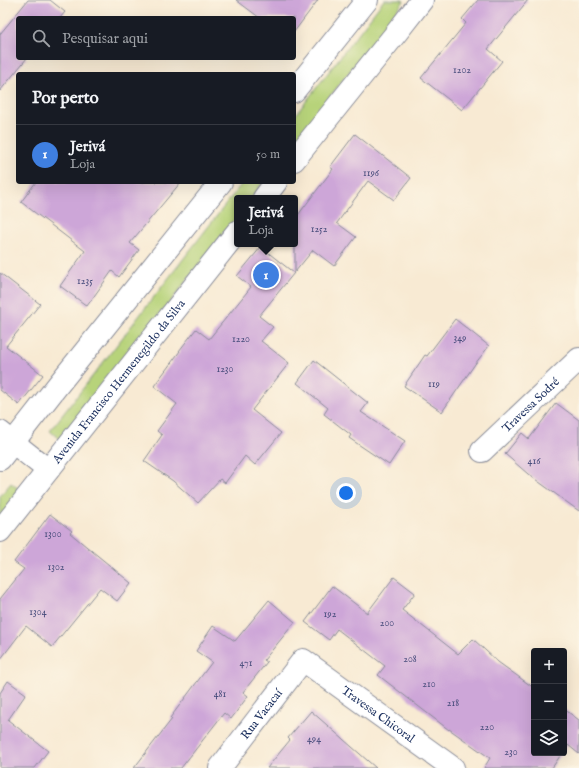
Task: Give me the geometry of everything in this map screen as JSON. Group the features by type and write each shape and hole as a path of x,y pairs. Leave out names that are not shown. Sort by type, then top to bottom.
{"main road":[{"path":"296,89 367,0"},
{"path":"296,158 422,0"},
{"path":"48,470 4,445 62,378 219,184"},
{"path":"266,195 274,184"},
{"name":"Avenida Francisco Hermenegildo da Silva","path":"0,531 234,236"},
{"name":"Travessa Sodré","path":"482,451 579,360"},
{"name":"Rua Vacacaí","path":"220,768 303,660"},
{"name":"Travessa Chicoral","path":"303,660 453,768"}],"green space":[{"path":"384,0 404,1 296,140 296,114"},
{"path":"241,184 262,184 253,195 234,195 234,220 62,441 50,431"},
{"path":"11,483 24,493 0,524 0,496"}],"building":[{"path":"28,0 50,0 65,12 62,16 16,16 16,60 25,60 0,91 0,34"},
{"path":"236,0 318,0 296,29 296,16 257,16"},
{"path":"478,0 528,0 488,49 502,61 462,110 421,78 466,23 462,19"},
{"path":"355,134 411,178 394,200 368,181 337,223 356,237 334,266 313,250 295,272 295,247 298,247 298,215 333,169 330,167"},
{"path":"34,184 179,184 130,243 139,250 119,277 112,271 87,306 60,286 85,251 21,202"},
{"path":"261,247 294,273 259,316 273,327 261,341 289,363 252,410 281,433 255,465 245,456 225,483 220,479 198,503 173,481 144,461 162,435 157,431 177,404 154,386 196,329 209,339 251,287 237,276"},
{"path":"0,273 40,304 6,346 43,375 19,405 0,390"},
{"path":"455,319 489,346 442,412 404,386 425,355 427,356"},
{"path":"314,360 368,403 361,412 405,441 389,465 349,438 351,435 324,414 328,408 297,383"},
{"path":"556,403 579,420 579,511 528,474 505,454 522,433 529,439"},
{"path":"50,514 72,531 70,533 131,583 117,601 100,588 52,647 26,626 0,660 0,599 24,569 14,562"},
{"path":"394,577 415,593 402,610 458,654 473,639 498,662 531,686 531,756 560,756 552,768 484,768 490,758 449,730 378,675 385,666 337,629 329,640 305,622 332,586 367,613"},
{"path":"269,600 295,622 264,660 267,662 243,692 248,696 231,719 224,713 181,768 134,768 172,719 170,718 212,662 196,651 213,626 235,641"},
{"path":"8,681 26,694 8,720 48,751 35,768 0,768 0,693"},
{"path":"311,711 376,768 267,768 290,740 288,738"},
{"path":"567,711 579,720 579,754 568,745 567,746"}],"place":[{"name":"Jerivá","path":"266,275"}]}
